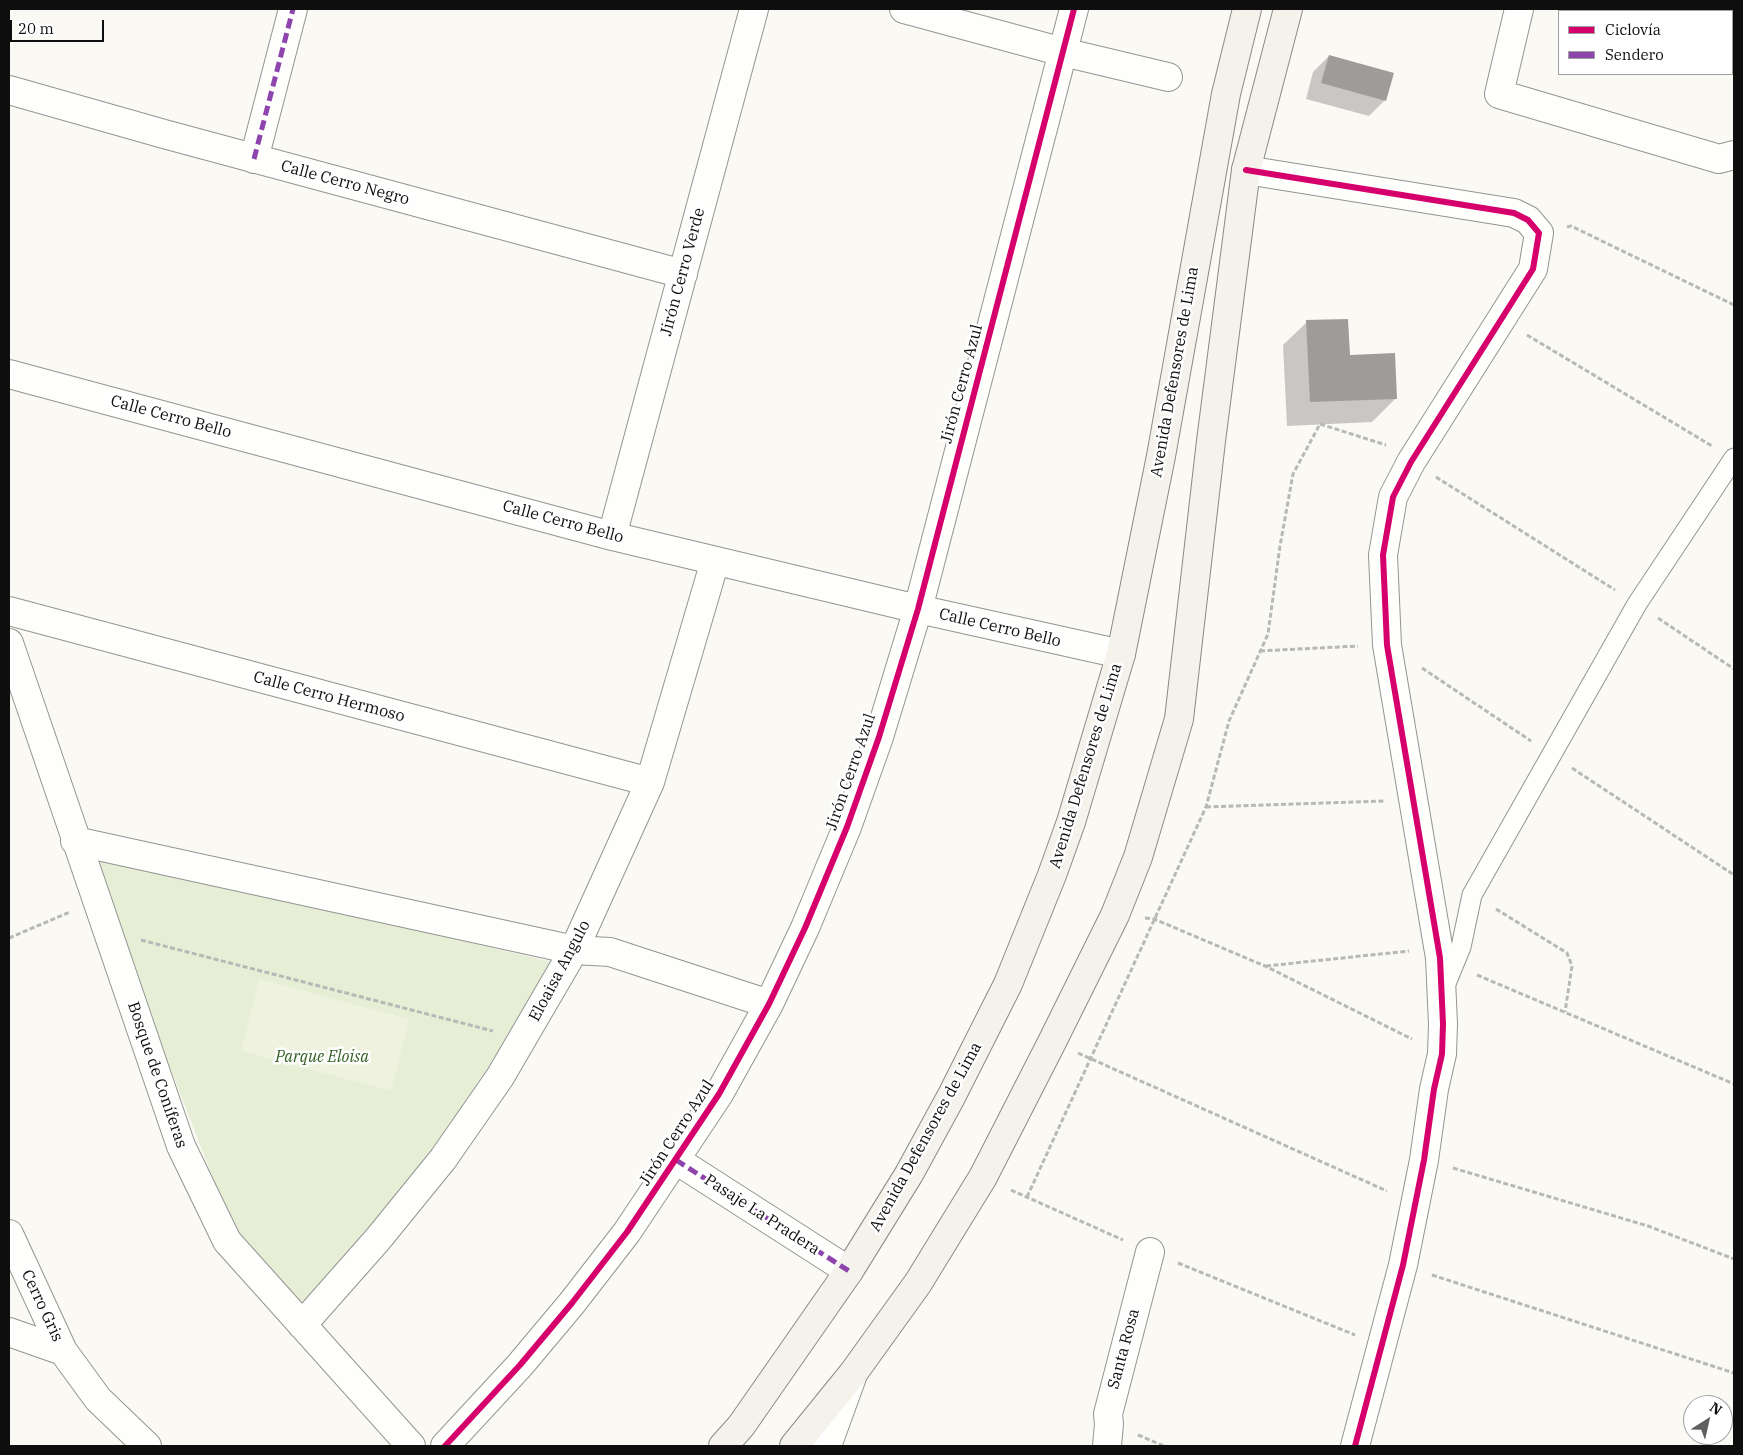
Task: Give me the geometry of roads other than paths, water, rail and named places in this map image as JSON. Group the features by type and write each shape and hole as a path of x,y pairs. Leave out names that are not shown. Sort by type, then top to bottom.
{"main road":[{"name":"Avenida Defensores de Lima","path":"723,1446 741,1426 849,1271 909,1174 951,1098 1008,984 1052,875 1068,831 1120,654 1160,456 1226,94 1247,9"},
{"path":"794,1446 854,1372 918,1283 983,1177 1115,914 1138,857 1179,719 1211,441 1246,170 1288,9"}],"street":[{"path":"254,159 293,9"},
{"name":"Jirón Cerro Verde","path":"612,536 754,9"},
{"path":"904,9 1063,52 1168,77"},
{"name":"Jirón Cerro Azul","path":"445,1446 520,1365 572,1303 627,1232 720,1094 769,1004 805,928 847,827 879,737 918,610 1074,9"},
{"path":"1520,9 1499,94 1719,159 1734,155"},
{"name":"Calle Cerro Negro","path":"9,90 254,159 683,274"},
{"path":"1246,170 1514,213 1528,220 1539,233 1533,269 1411,462 1393,497 1382,555 1387,645 1440,958 1443,1024 1442,1054 1434,1089 1424,1160 1403,1265 1356,1446"},
{"name":"Calle Cerro Bello","path":"9,374 612,536 918,610 1120,654"},
{"name":"Eloaisa Angulo","path":"302,1326 378,1239 442,1159 500,1077 574,950 650,782 715,561"},
{"name":"Calle Cerro Hermoso","path":"9,611 650,782"},
{"name":"Bosque de Coníferas","path":"9,643 181,1146 227,1241 411,1446"},
{"path":"76,841 574,950 610,952 769,1004"},
{"name":"Pasaje La Pradera","path":"676,1160 849,1271"},
{"name":"Cerro Gris","path":"9,1234 63,1350 98,1399 147,1446"},
{"name":"Santa Rosa","path":"1107,1446 1108,1414 1150,1252"},
{"name":"Cerro Gris","path":"9,1332 63,1350"},
{"path":"827,1446 854,1372"}],"lane":[{"path":"1442,994 1461,947 1472,895 1637,604 1734,459"}],"park label":[{"name":"Parque Eloisa","path":"322,1057"}]}
